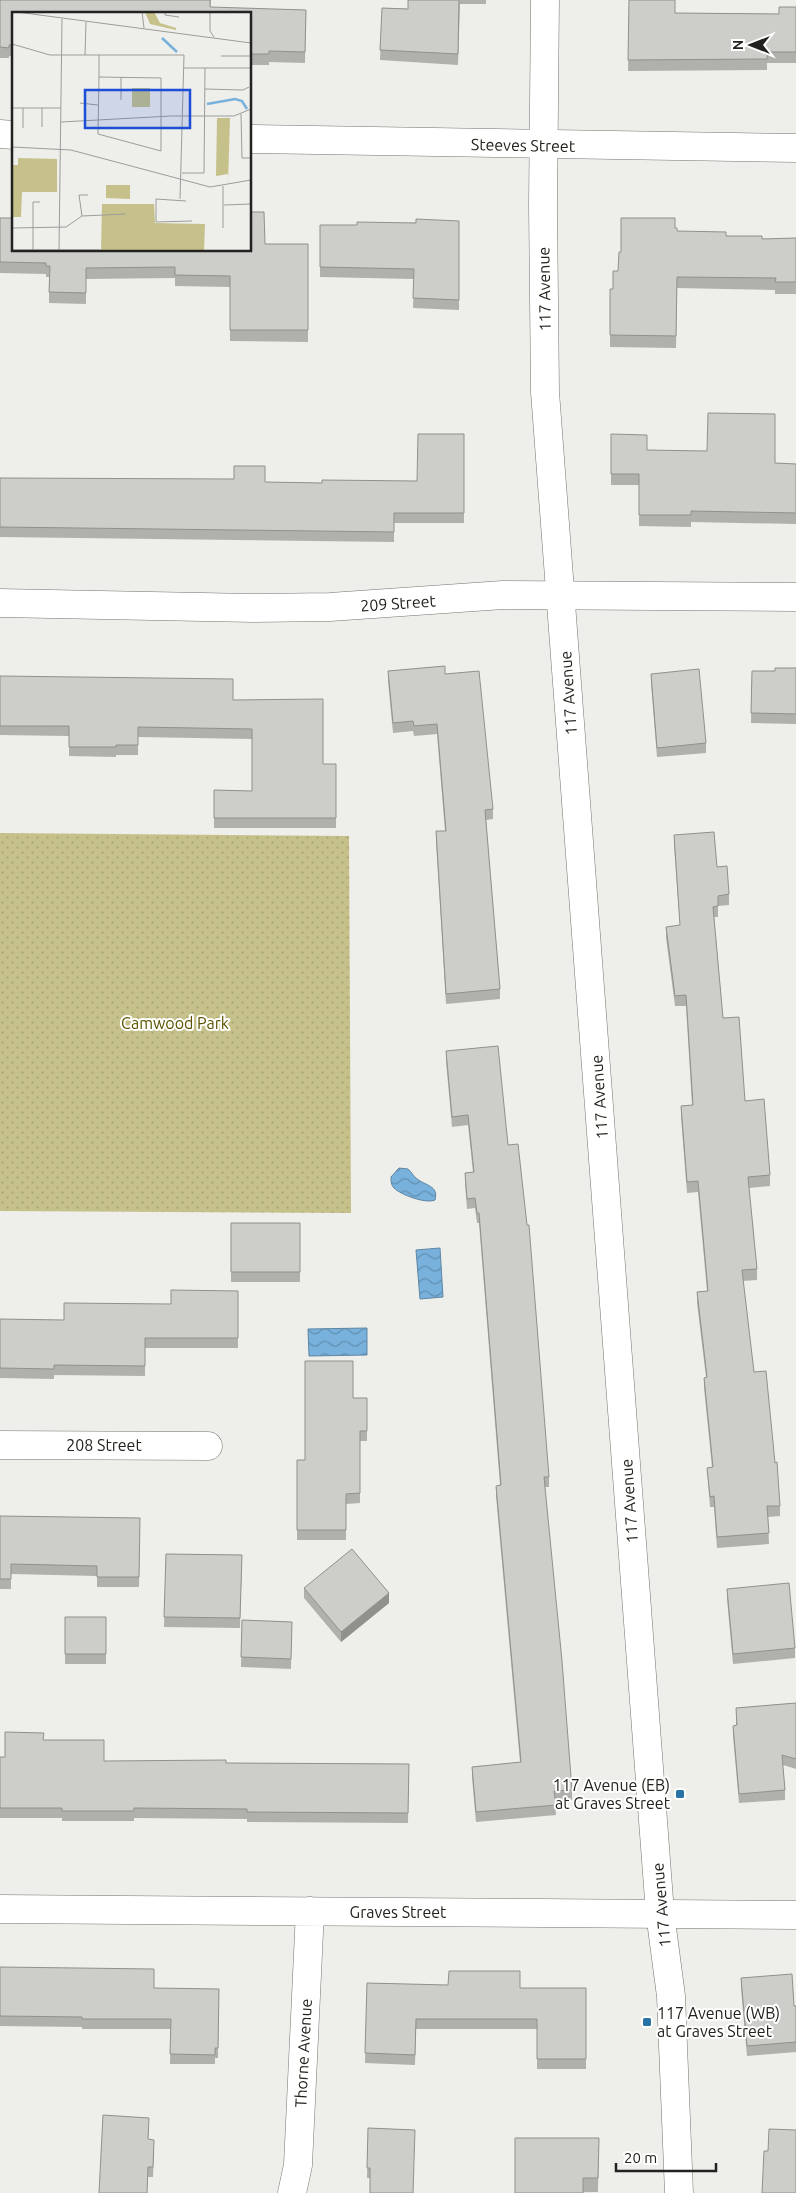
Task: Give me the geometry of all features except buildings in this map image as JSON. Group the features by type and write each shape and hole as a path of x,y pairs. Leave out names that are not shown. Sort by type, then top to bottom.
{"street":[{"name":"117 Avenue","path":"544,0 545,392 660,1913 671,1996 679,2193"},
{"name":"Steeves Street","path":"251,139 796,148"},
{"name":"209 Street","path":"0,603 253,608 330,607 504,594 796,597"},
{"name":"208 Street","path":"0,1444 208,1446"},
{"name":"Graves Street","path":"0,1909 796,1915"},
{"name":"Thorne Avenue","path":"292,2193 298,2165 310,1911"}],"green space":[{"name":"Camwood Park","path":"0,833 349,836 351,1213 0,1211"}],"water":[{"path":"399,1168 408,1169 416,1178 430,1186 435,1191 435,1200 426,1201 414,1198 394,1188 391,1177"},
{"path":"440,1248 443,1297 420,1299 416,1250"},
{"path":"367,1328 367,1355 309,1356 308,1329"}],"place":[{"name":"117 Avenue (EB) at Graves Street","path":"680,1794"},
{"name":"117 Avenue (WB) at Graves Street","path":"647,2022"}]}
